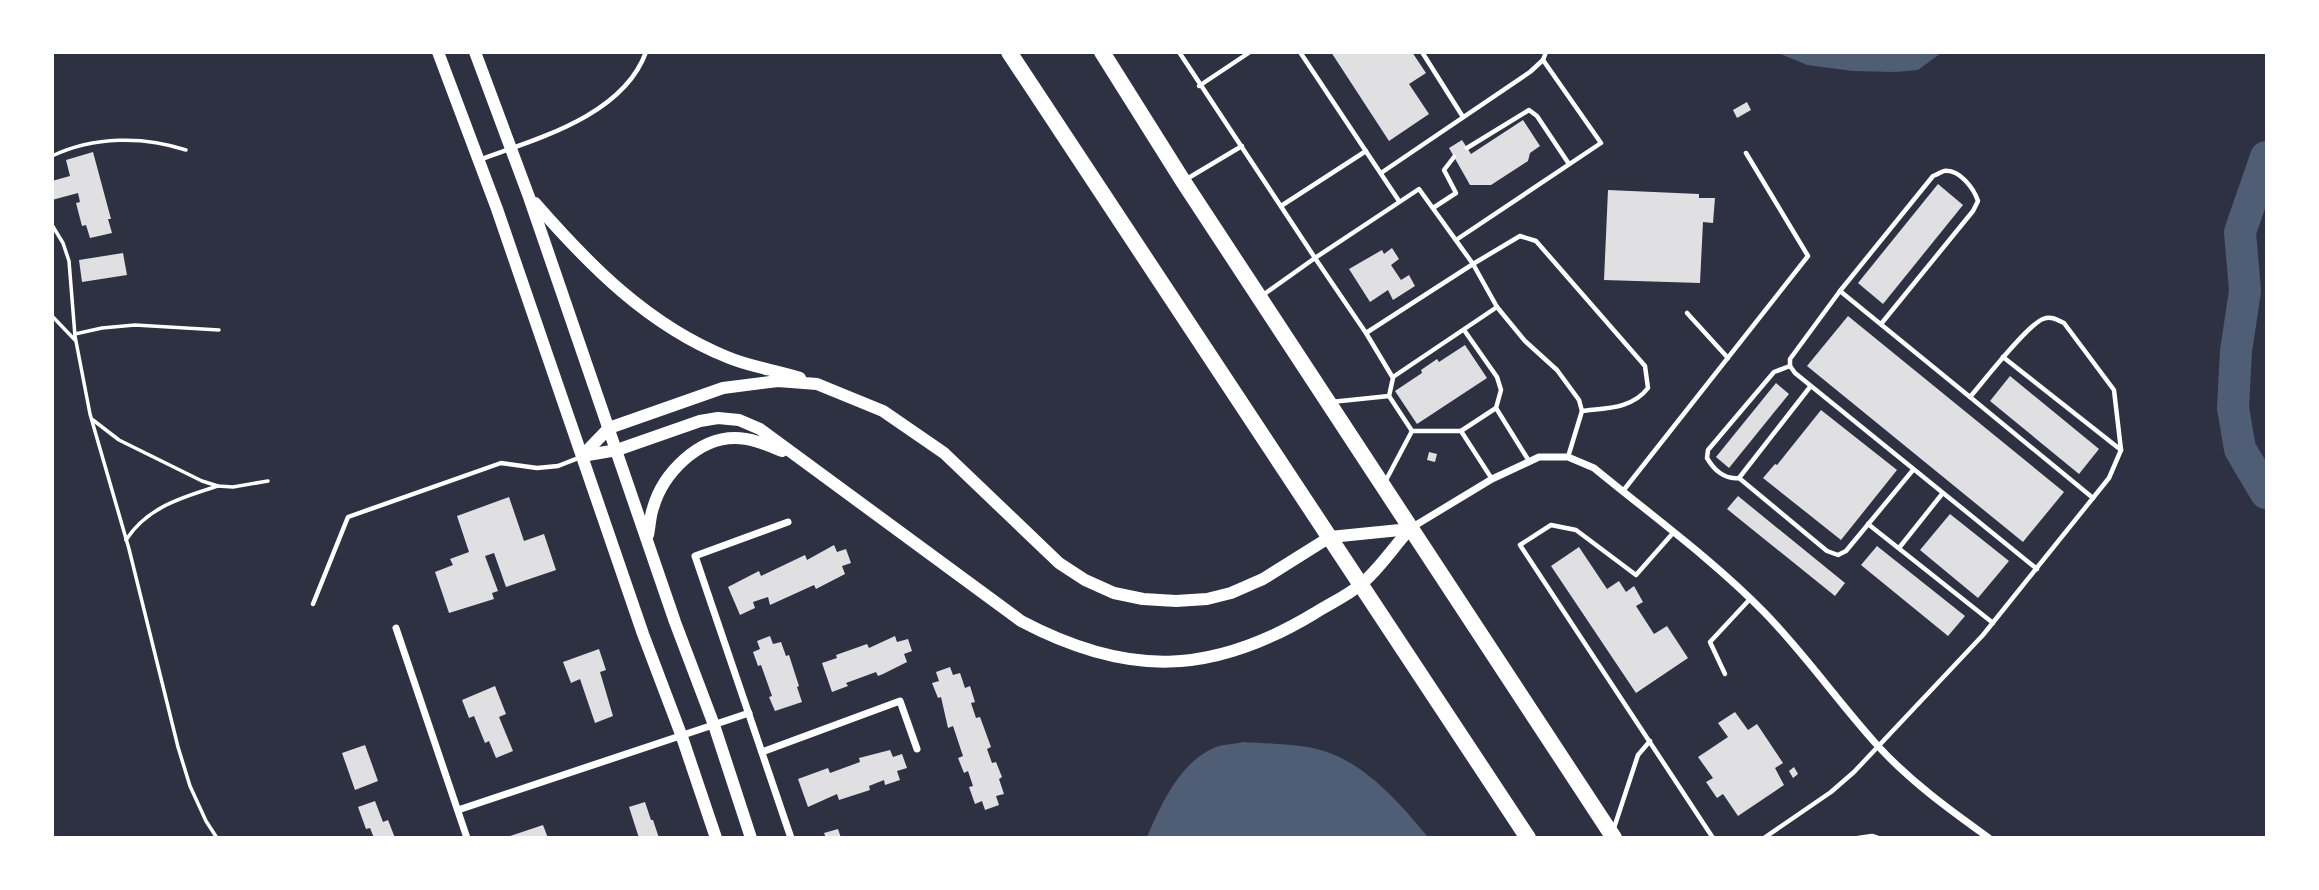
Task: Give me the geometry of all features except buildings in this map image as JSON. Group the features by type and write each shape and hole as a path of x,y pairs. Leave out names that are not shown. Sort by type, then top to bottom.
{"highway":[{"path":"1009,52 1528,838"},
{"path":"1102,52 1183,181 1613,836"}],"street":[{"path":"438,52 497,209 716,838"},
{"path":"475,52 529,197 751,838"},
{"path":"529,197 623,294 676,332 731,359 817,384 883,411 944,453 1059,563 1085,580 1114,593 1143,599 1207,599 1231,593 1262,579 1330,537 1410,528"},
{"path":"582,456 609,428 723,388 778,381 817,384"},
{"path":"582,456 617,450 700,422 718,418 738,420 761,429 1021,621 1054,639 1091,652 1129,660 1168,662 1212,657 1250,646 1292,626 1361,584 1410,528 1492,479 1529,461 1539,457 1569,457 1594,468 1750,599 1793,644 1878,746 1942,805 1989,838"},
{"path":"648,538 652,508 659,493 682,460 698,449 720,439 736,438 758,441 799,458"},
{"path":"788,522 695,556 791,838"},
{"path":"396,628 467,838"},
{"path":"762,752 900,701 918,749"},
{"path":"458,810 749,713"}],"lane":[{"path":"478,161 582,119 601,108 619,93 635,73 646,52"},
{"path":"1179,52 1199,86 1366,333 1393,378"},
{"path":"1199,86 1250,52"},
{"path":"1300,52 1399,201"},
{"path":"1422,52 1463,117"},
{"path":"1381,173 1530,72 1543,60 1546,52"},
{"path":"1456,240 1601,143 1543,60"},
{"path":"1467,148 1529,110 1538,116 1569,164"},
{"path":"1183,181 1241,146"},
{"path":"1281,206 1366,151"},
{"path":"1623,492 1808,256 1746,153"},
{"path":"1433,208 1456,193 1444,170 1454,157"},
{"path":"1881,324 1973,211 1978,201 1968,183 1954,173 1944,171 1933,176 1840,292 1790,359 1790,366 1810,387 2037,569"},
{"path":"1259,297 1419,189 1473,264 1497,307 1525,341 1557,370 1574,390 1582,411 1569,457"},
{"path":"1366,333 1520,236 1536,241 1645,366 1648,388 1641,397 1619,407 1582,411"},
{"path":"1840,292 2093,498"},
{"path":"1412,431 1389,396 1393,378 1497,307"},
{"path":"1687,313 1728,358"},
{"path":"1764,838 1831,792 1878,746 1993,623 2109,478 2121,450 2115,390 2064,323 2053,317 2040,320 2003,356 1970,397"},
{"path":"1412,431 1461,431 1496,408 1501,390 1497,377 1464,330"},
{"path":"2003,356 2121,450"},
{"path":"1790,366 1774,372 1708,450 1707,458 1710,464 1726,478 1739,478 1827,551 1838,555 1846,551 1913,470"},
{"path":"1739,478 1810,387"},
{"path":"1328,402 1389,396"},
{"path":"1496,408 1529,461"},
{"path":"1382,486 1412,431"},
{"path":"1461,431 1492,479"},
{"path":"313,604 348,517 501,463 537,468 558,466 582,456"},
{"path":"1899,548 1942,494"},
{"path":"1868,524 1993,623"},
{"path":"1673,533 1636,575 1576,530 1551,525 1520,545 1713,838"},
{"path":"1725,674 1710,642 1750,599"},
{"path":"1613,836 1638,755 1650,741"},
{"path":"1858,838 1878,838"}],"path":[{"path":"52,156 92,143 134,139 154,141 187,150"},
{"path":"53,226 69,261 75,334 91,418 126,540 178,747 190,786 217,838"},
{"path":"52,316 76,340"},
{"path":"75,334 135,325 219,330"},
{"path":"91,418 119,440 159,461 218,486 233,487 268,481"},
{"path":"126,540 132,530 159,508 218,486"}],"water":[{"path":"1778,53 1941,53 1918,70 1896,72 1853,71 1807,65"},
{"path":"1243,742 1309,747 1345,760 1384,789 1428,837 1147,837 1173,785 1192,762 1216,747"}],"waterway":[{"path":"2266,157 2240,232 2245,291 2236,351 2233,408 2240,449 2266,493"}]}
